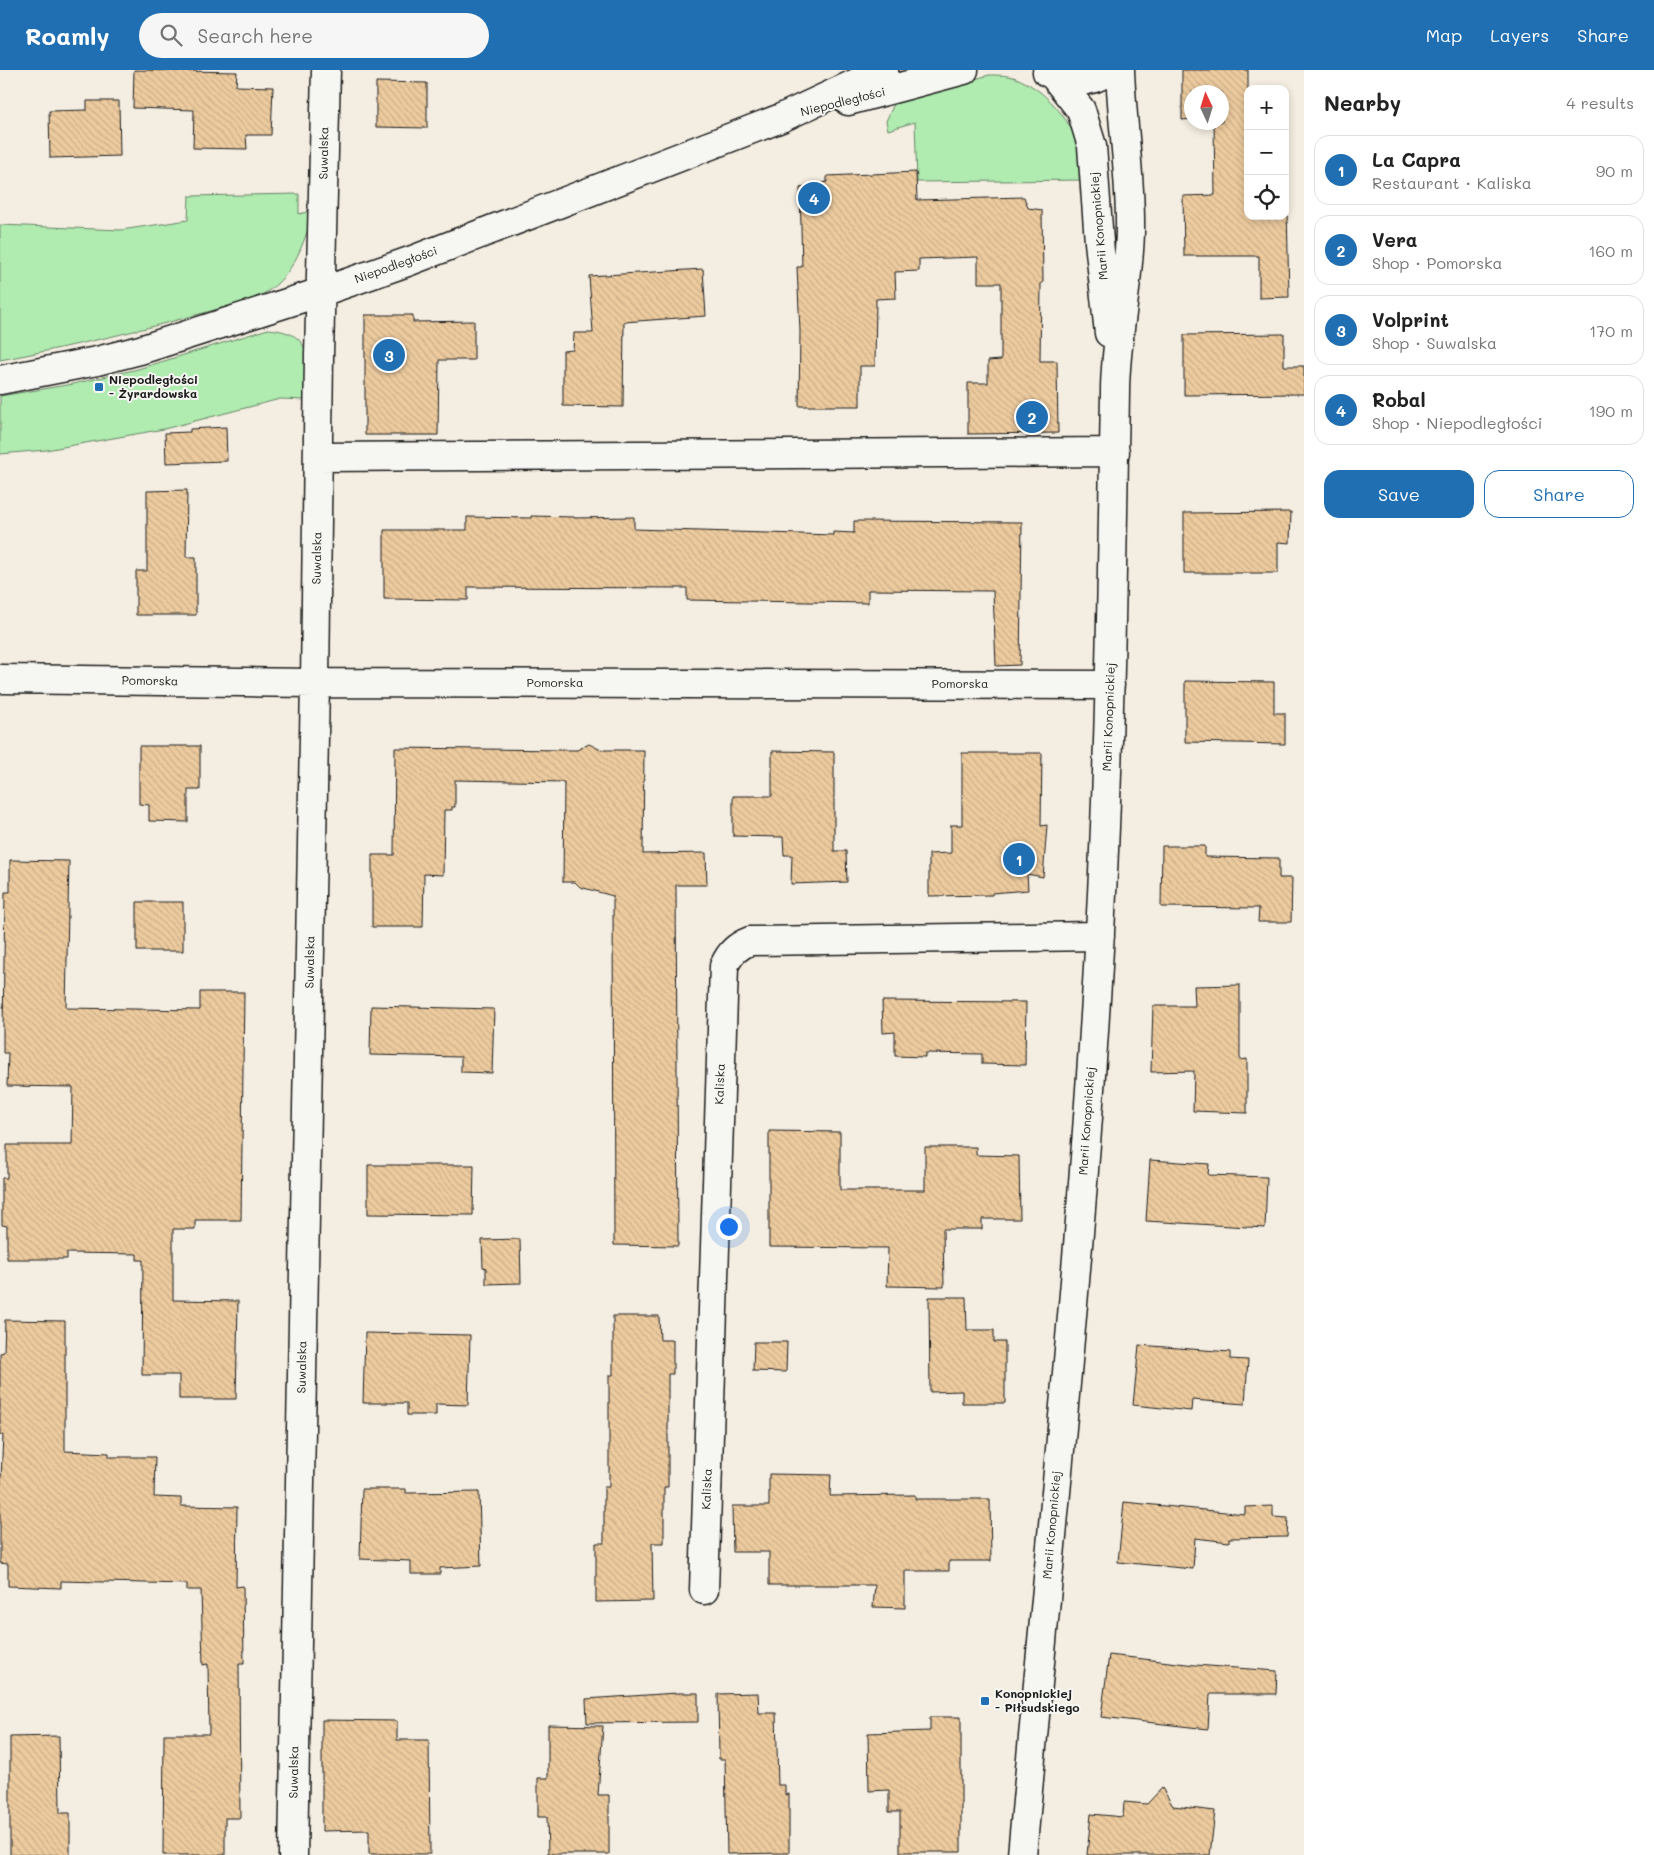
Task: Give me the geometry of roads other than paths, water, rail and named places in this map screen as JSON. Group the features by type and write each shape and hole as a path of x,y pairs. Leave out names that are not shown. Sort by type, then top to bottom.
{"street":[{"name":"Suwalska","path":"293,1855 326,70"},
{"name":"Niepodległości","path":"0,380 78,365 140,350 321,292 410,261 781,118 884,70"},
{"name":"Niepodległości","path":"781,118 964,70"},
{"path":"1049,73 1070,81 1087,81 1110,70"},
{"name":"Marii Konopnickiej","path":"1022,1855 1078,1261 1100,936 1110,685 1115,386 1130,238 1130,200 1122,120 1120,70"},
{"name":"Marii Konopnickiej","path":"1049,73 1081,110 1092,146 1099,242 1115,386"},
{"path":"318,457 1115,452"},
{"name":"Pomorska","path":"0,679 315,683 1110,685"},
{"name":"Kaliska","path":"704,1590 723,976 724,966 728,957 741,944 750,941 1100,936"}],"place":[{"name":"Robal","path":"814,198"},
{"name":"Volprint","path":"389,355"},
{"name":"Niepodległości - Żyrardowska","path":"99,387"},
{"name":"Vera","path":"1032,417"},
{"name":"La Capra","path":"1019,859"},
{"name":"Konopnickiej - Piłsudskiego","path":"985,1701"}]}
